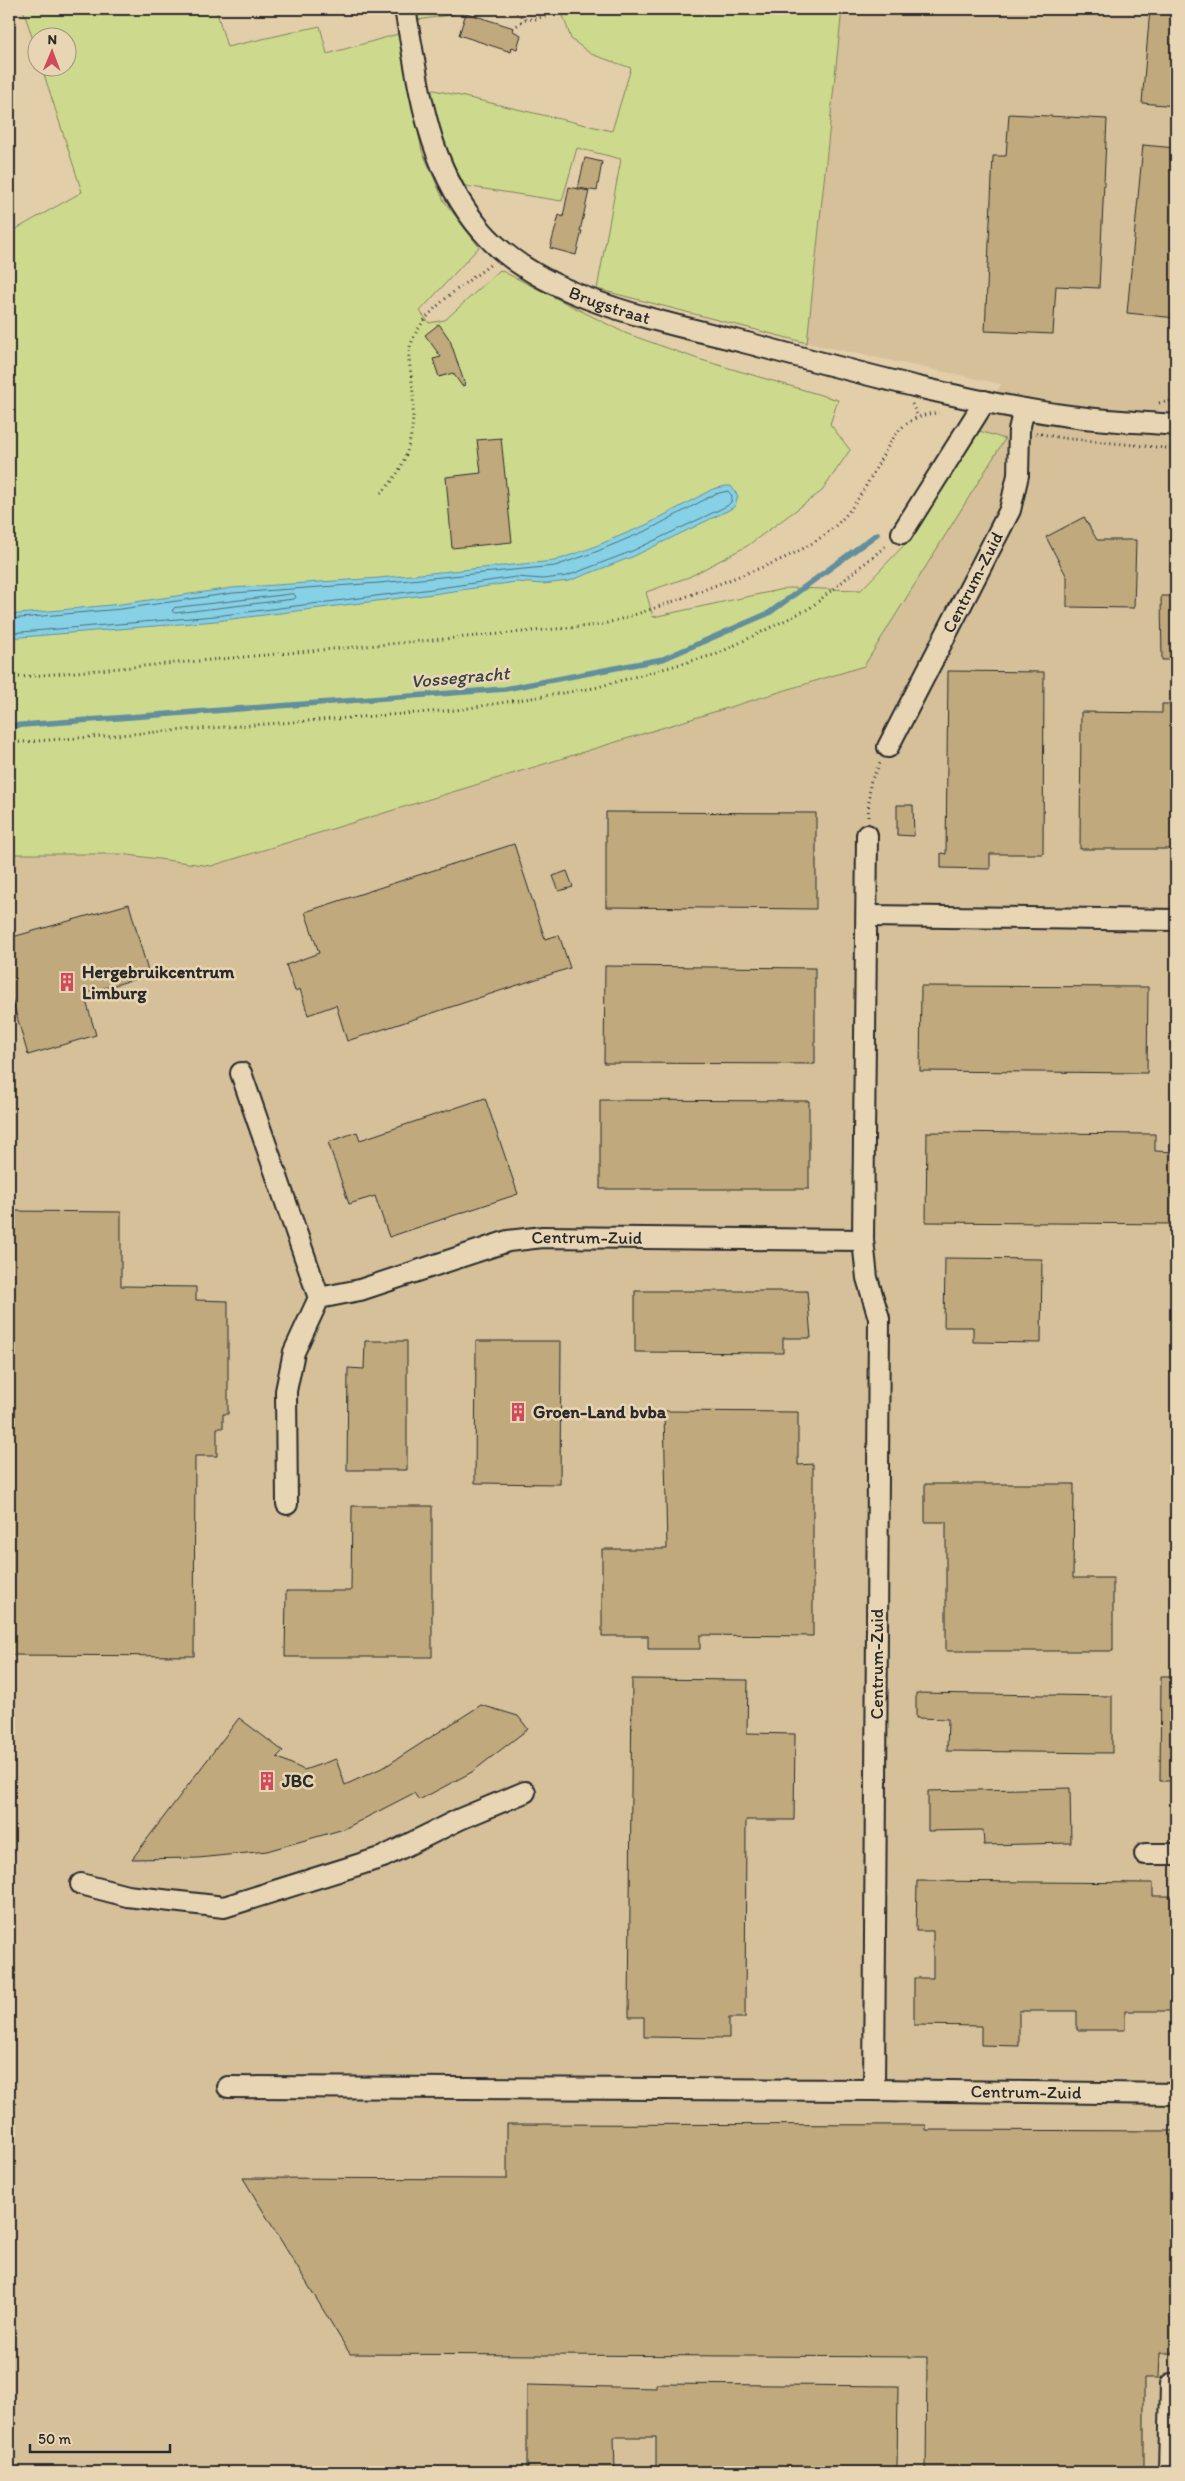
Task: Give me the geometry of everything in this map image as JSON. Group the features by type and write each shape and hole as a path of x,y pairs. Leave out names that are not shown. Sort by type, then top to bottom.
{"street":[{"name":"Brugstraat","path":"405,9 433,147 443,172 482,231 504,253 533,274 569,291 650,318 895,382 984,401"},
{"path":"902,533 951,453 975,419 984,401 1071,417 1176,425"},
{"name":"Centrum-Zuid","path":"888,746 1010,510 1018,475 1019,430 1024,409"},
{"name":"Centrum-Zuid","path":"867,835 868,916 863,1240 867,1278 879,1318 874,2090"},
{"path":"868,916 1176,920"},
{"path":"240,1073 319,1298 294,1352 286,1391 287,1504"},
{"name":"Centrum-Zuid","path":"319,1298 360,1290 508,1241 544,1237 863,1240"},
{"path":"82,1884 127,1896 224,1906 383,1856 460,1819 525,1792"},
{"path":"1145,1854 1176,1854"},
{"name":"Centrum-Zuid","path":"228,2087 874,2090 1176,2094"},
{"path":"1169,2472 1171,2384"}],"path":[{"path":"514,9 525,19"},
{"path":"515,27 525,19 535,19 567,9"},
{"path":"381,493 393,482 400,472 407,452 414,400 409,349 413,339 428,315 504,253"},
{"path":"9,678 609,623 656,609 777,562 813,543 845,516 859,498 900,429 908,421 918,417"},
{"path":"9,743 456,710 594,688 717,654 810,608 902,533"},
{"path":"867,835 870,783 888,746"}],"shaded area":[{"path":"842,9 1176,9 1176,2472 9,2472 9,854 121,854 211,866 864,666 1004,438 976,430 1001,384 807,343"}],"green space":[{"path":"23,9 216,9 227,47 320,26 327,54 398,34 422,151 444,201 479,247 420,311 429,323 445,320 500,270 625,333 698,359 838,400 830,424 850,450 822,491 747,546 689,577 646,592 653,617 788,588 861,590 908,541 976,430 1005,439 864,666 211,866 121,854 9,854 9,233 82,192 45,78 78,78 78,28 29,28"},
{"path":"416,9 460,9 455,14 418,20"},
{"path":"561,9 842,9 807,343 597,289 621,159 577,148 562,201 465,186 443,139 430,89 612,131 631,68 591,54 571,39"}],"water":[{"path":"731,486 738,496 735,506 729,510 632,557 569,581 543,584 516,582 216,621 9,638 9,615 121,604 232,588 379,578 554,561 646,525 713,489"}],"building":[{"path":"1150,9 1176,9 1176,106 1142,103"},
{"path":"466,13 514,28 513,31 521,35 517,49 512,47 511,52 459,35"},
{"path":"1009,114 1107,119 1099,288 1056,286 1053,334 985,331 993,156 1006,156"},
{"path":"1143,145 1176,148 1176,318 1127,313"},
{"path":"585,158 602,162 597,191 578,188"},
{"path":"569,187 589,191 576,255 550,248 559,215 563,217"},
{"path":"439,324 450,340 465,385 462,386 453,373 439,377 433,359 441,357 425,335"},
{"path":"501,438 512,542 452,548 446,477 481,473 477,440"},
{"path":"1084,517 1097,540 1136,540 1134,608 1067,607 1067,577 1046,537"},
{"path":"1161,596 1176,596 1176,660 1162,660"},
{"path":"948,671 1044,672 1043,854 990,854 990,869 941,868 941,853 946,854"},
{"path":"1162,704 1176,704 1176,849 1080,849 1081,712 1162,713"},
{"path":"897,805 913,805 914,836 897,835"},
{"path":"606,812 816,813 816,909 606,907"},
{"path":"514,844 545,939 559,935 570,968 347,1041 336,1005 308,1015 300,989 295,991 286,965 319,953 305,912"},
{"path":"567,871 573,887 559,891 553,876"},
{"name":"Hergebruikcentrum Limburg","path":"129,904 149,975 84,994 96,1035 28,1055 9,989 9,938"},
{"path":"605,966 815,968 815,1064 604,1063"},
{"path":"921,986 1148,987 1147,1073 920,1071"},
{"path":"485,1098 518,1194 389,1237 375,1196 349,1204 328,1142 357,1132 360,1140"},
{"path":"600,1100 809,1101 809,1189 600,1189"},
{"path":"927,1132 1155,1134 1155,1151 1176,1152 1176,1224 926,1222"},
{"path":"9,1211 121,1212 121,1286 196,1287 196,1300 228,1301 228,1414 223,1414 223,1428 217,1428 217,1456 195,1456 194,1656 9,1655"},
{"path":"945,1258 1042,1259 1041,1343 973,1342 973,1327 944,1327"},
{"path":"635,1291 807,1291 811,1338 783,1338 783,1353 635,1352"},
{"path":"365,1341 407,1341 407,1470 347,1470 348,1368 364,1369"},
{"name":"Groen-Land bvba","path":"476,1341 561,1341 560,1484 475,1483"},
{"path":"664,1411 798,1412 798,1465 813,1464 813,1636 700,1635 700,1649 648,1649 648,1636 602,1636 602,1549 667,1549"},
{"path":"925,1484 1074,1484 1073,1578 1113,1578 1113,1651 946,1651 946,1522 925,1522"},
{"path":"352,1506 432,1506 432,1657 285,1657 286,1591 351,1591"},
{"path":"1161,1676 1176,1676 1176,1781 1160,1781"},
{"path":"632,1679 748,1680 747,1733 795,1734 794,1820 746,1820 745,2018 729,2018 729,2038 644,2037 644,2017 629,2017"},
{"path":"916,1693 1112,1696 1112,1753 947,1751 948,1719 916,1718"},
{"name":"JBC","path":"481,1705 518,1716 528,1729 472,1772 419,1800 414,1793 344,1829 267,1851 198,1858 132,1859 239,1718 283,1751 277,1757 304,1770 336,1759 345,1785 386,1766"},
{"path":"1070,1788 1071,1843 984,1845 983,1830 928,1831 928,1791"},
{"path":"917,1881 1153,1883 1153,1896 1176,1896 1176,2011 1125,2011 1125,2030 1077,2030 1077,2011 1019,2011 1019,2046 981,2045 981,2026 914,2025 914,1978 933,1978 933,1931 916,1931"},
{"path":"507,2124 926,2125 926,2130 1176,2131 1176,2353 1160,2353 1159,2378 1144,2378 1144,2472 926,2472 927,2357 350,2354 243,2178 507,2179"},
{"path":"656,2384 898,2386 897,2472 656,2472 656,2437 614,2437 615,2472 527,2472 527,2385 656,2388"}],"waterway":[{"name":"Vossegracht","path":"9,726 505,689 663,659 769,613 877,534"}],"place":[{"name":"Hergebruikcentrum Limburg","path":"67,982"},
{"name":"Groen-Land bvba","path":"518,1412"},
{"name":"JBC","path":"267,1781"}]}
